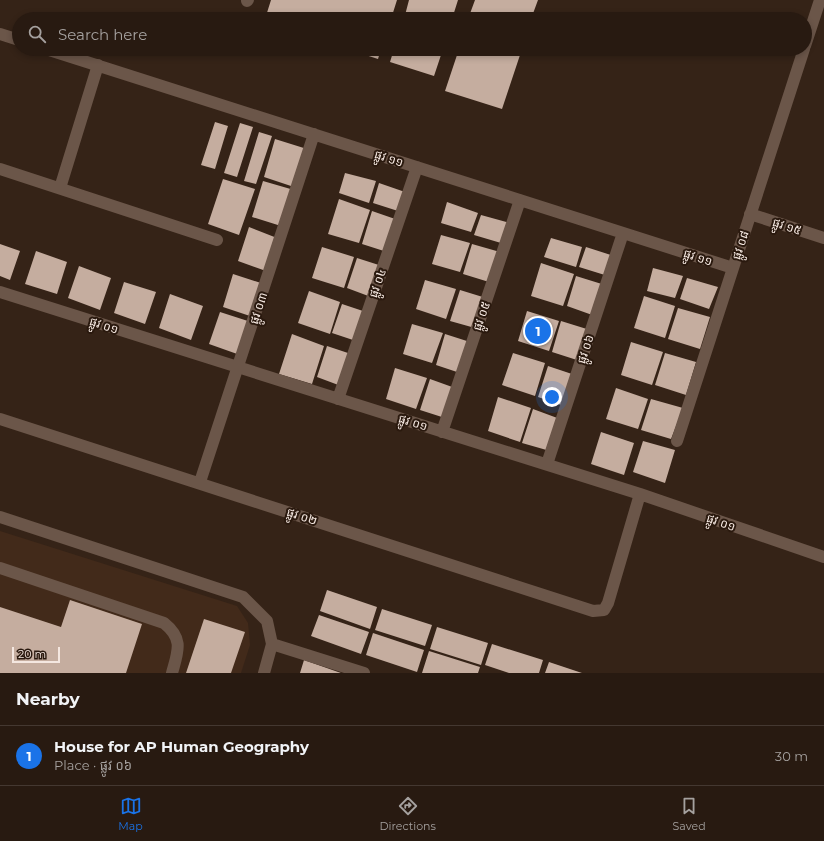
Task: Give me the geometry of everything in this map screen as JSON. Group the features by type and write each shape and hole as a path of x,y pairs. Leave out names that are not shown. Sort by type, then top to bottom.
{"street":[{"path":"812,25 820,0"},
{"path":"0,34 12,38"},
{"name":"ផ្លូវ ១១","path":"69,56 733,268"},
{"name":"ផ្លូវ ០៨","path":"677,441 802,56"},
{"path":"60,188 98,65"},
{"name":"ផ្លូវ ០៣","path":"200,482 314,134"},
{"name":"ផ្លូវ ០៤","path":"338,399 416,167"},
{"path":"0,169 217,240"},
{"name":"ផ្លូវ ០៥","path":"442,432 520,200"},
{"name":"ផ្លូវ ១៥","path":"750,214 824,238"},
{"name":"ផ្លូវ ០៦","path":"547,464 623,233"},
{"name":"ផ្លូវ ០១","path":"0,292 547,464 824,557"},
{"name":"ផ្លូវ ០២","path":"0,419 200,482 593,611 604,610 608,603 640,494"},
{"path":"0,517 243,597 267,621 272,644 264,673"},
{"path":"0,568 164,623 174,631 178,643 172,673"},
{"path":"272,644 364,673"}],"shaded area":[{"path":"0,531 237,606 248,623 250,645 241,673 0,673"}],"building":[{"path":"271,0 397,0 393,12 267,12"},
{"path":"409,0 458,0 454,12 406,12"},
{"path":"475,0 538,0 534,12 471,12"},
{"path":"369,56 379,56 378,59"},
{"path":"392,56 441,56 434,76 390,62"},
{"path":"457,56 520,56 502,109 445,91"},
{"path":"215,122 228,126 215,169 201,165"},
{"path":"240,123 253,127 237,177 224,173"},
{"path":"259,132 272,136 256,184 244,181"},
{"path":"275,139 307,149 294,187 264,177"},
{"path":"345,173 376,181 369,203 339,193"},
{"path":"223,179 255,189 239,235 208,224"},
{"path":"263,181 294,190 281,226 252,217"},
{"path":"379,183 405,192 398,211 373,203"},
{"path":"339,199 370,210 359,243 328,234"},
{"path":"447,202 478,213 471,232 441,223"},
{"path":"372,211 398,220 387,252 362,244"},
{"path":"481,215 510,223 501,243 474,235"},
{"path":"249,227 277,238 266,271 238,261"},
{"path":"441,235 470,243 460,272 432,264"},
{"path":"551,238 582,247 576,267 544,257"},
{"path":"0,244 20,251 10,280 0,276"},
{"path":"472,244 500,252 489,282 463,274"},
{"path":"322,247 354,257 344,288 312,278"},
{"path":"586,247 614,256 608,276 579,267"},
{"path":"36,251 67,262 57,294 25,284"},
{"path":"357,258 382,266 371,297 347,288"},
{"path":"541,263 574,274 563,306 531,296"},
{"path":"79,266 111,278 100,310 68,298"},
{"path":"653,268 683,276 675,298 647,291"},
{"path":"233,274 264,284 253,317 223,307"},
{"path":"576,276 605,285 595,316 567,306"},
{"path":"687,278 718,287 709,309 680,299"},
{"path":"425,280 456,289 446,319 416,309"},
{"path":"124,282 156,292 145,324 114,313"},
{"path":"460,290 486,298 475,328 450,321"},
{"path":"309,291 340,302 330,334 298,323"},
{"path":"170,294 203,306 191,340 159,328"},
{"path":"644,296 675,306 665,338 634,328"},
{"path":"342,304 366,312 356,341 332,333"},
{"path":"678,308 710,317 700,349 668,339"},
{"path":"527,311 559,321 549,351 518,341"},
{"path":"220,312 251,322 240,355 209,344"},
{"path":"561,321 590,330 580,361 552,352"},
{"path":"412,324 443,333 432,363 403,354"},
{"path":"292,334 324,346 312,384 279,374"},
{"path":"445,334 470,342 460,373 436,365"},
{"path":"631,342 663,352 652,385 621,375"},
{"path":"327,346 351,354 341,386 317,377"},
{"path":"513,353 545,363 535,396 502,385"},
{"path":"665,353 696,362 686,395 655,385"},
{"path":"548,366 575,375 564,406 538,397"},
{"path":"395,368 427,378 416,409 386,399"},
{"path":"430,379 455,388 445,418 420,410"},
{"path":"616,388 648,399 638,429 606,419"},
{"path":"498,397 531,408 520,442 488,431"},
{"path":"651,399 683,408 671,439 641,430"},
{"path":"533,409 560,419 550,451 522,443"},
{"path":"601,432 634,443 624,475 591,464"},
{"path":"643,441 675,450 665,483 633,472"},
{"path":"327,590 377,607 370,629 320,611"},
{"path":"70,600 142,624 126,673 0,673 0,607 61,627"},
{"path":"382,609 432,625 425,646 375,630"},
{"path":"319,615 369,632 361,654 311,636"},
{"path":"204,619 245,632 231,673 186,673"},
{"path":"437,627 488,643 481,665 430,649"},
{"path":"373,633 424,650 417,672 366,655"},
{"path":"492,644 543,660 539,673 509,673 485,665"},
{"path":"429,651 480,667 478,673 422,673"},
{"path":"304,660 341,673 300,673"},
{"path":"549,662 582,673 545,673"}],"place":[{"name":"House for AP Human Geography","path":"538,331"}]}
